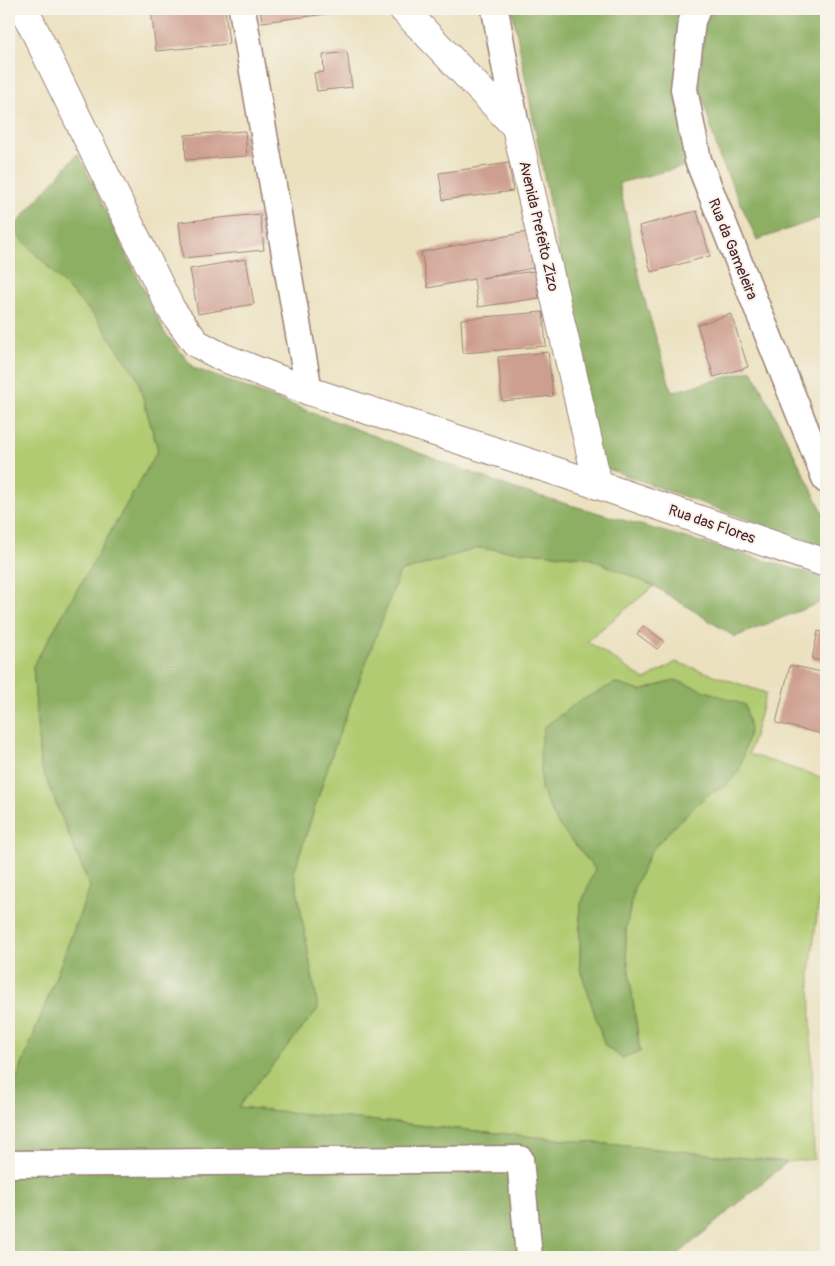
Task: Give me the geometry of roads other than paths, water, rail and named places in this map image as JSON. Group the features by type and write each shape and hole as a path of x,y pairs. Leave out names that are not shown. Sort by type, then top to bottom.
{"main road":[{"name":"Rua das Flores","path":"24,9 171,309 196,343 222,357 309,391 598,485 826,563"},
{"path":"403,9 516,127"},
{"name":"Avenida Prefeito Zizo","path":"516,127 598,485"}],"street":[{"path":"242,9 309,391"},
{"path":"495,9 516,127"},
{"name":"Rua da Gameleira","path":"697,9 692,21 684,89 698,160 826,480"},
{"path":"9,1164 520,1159 529,1257"}]}
